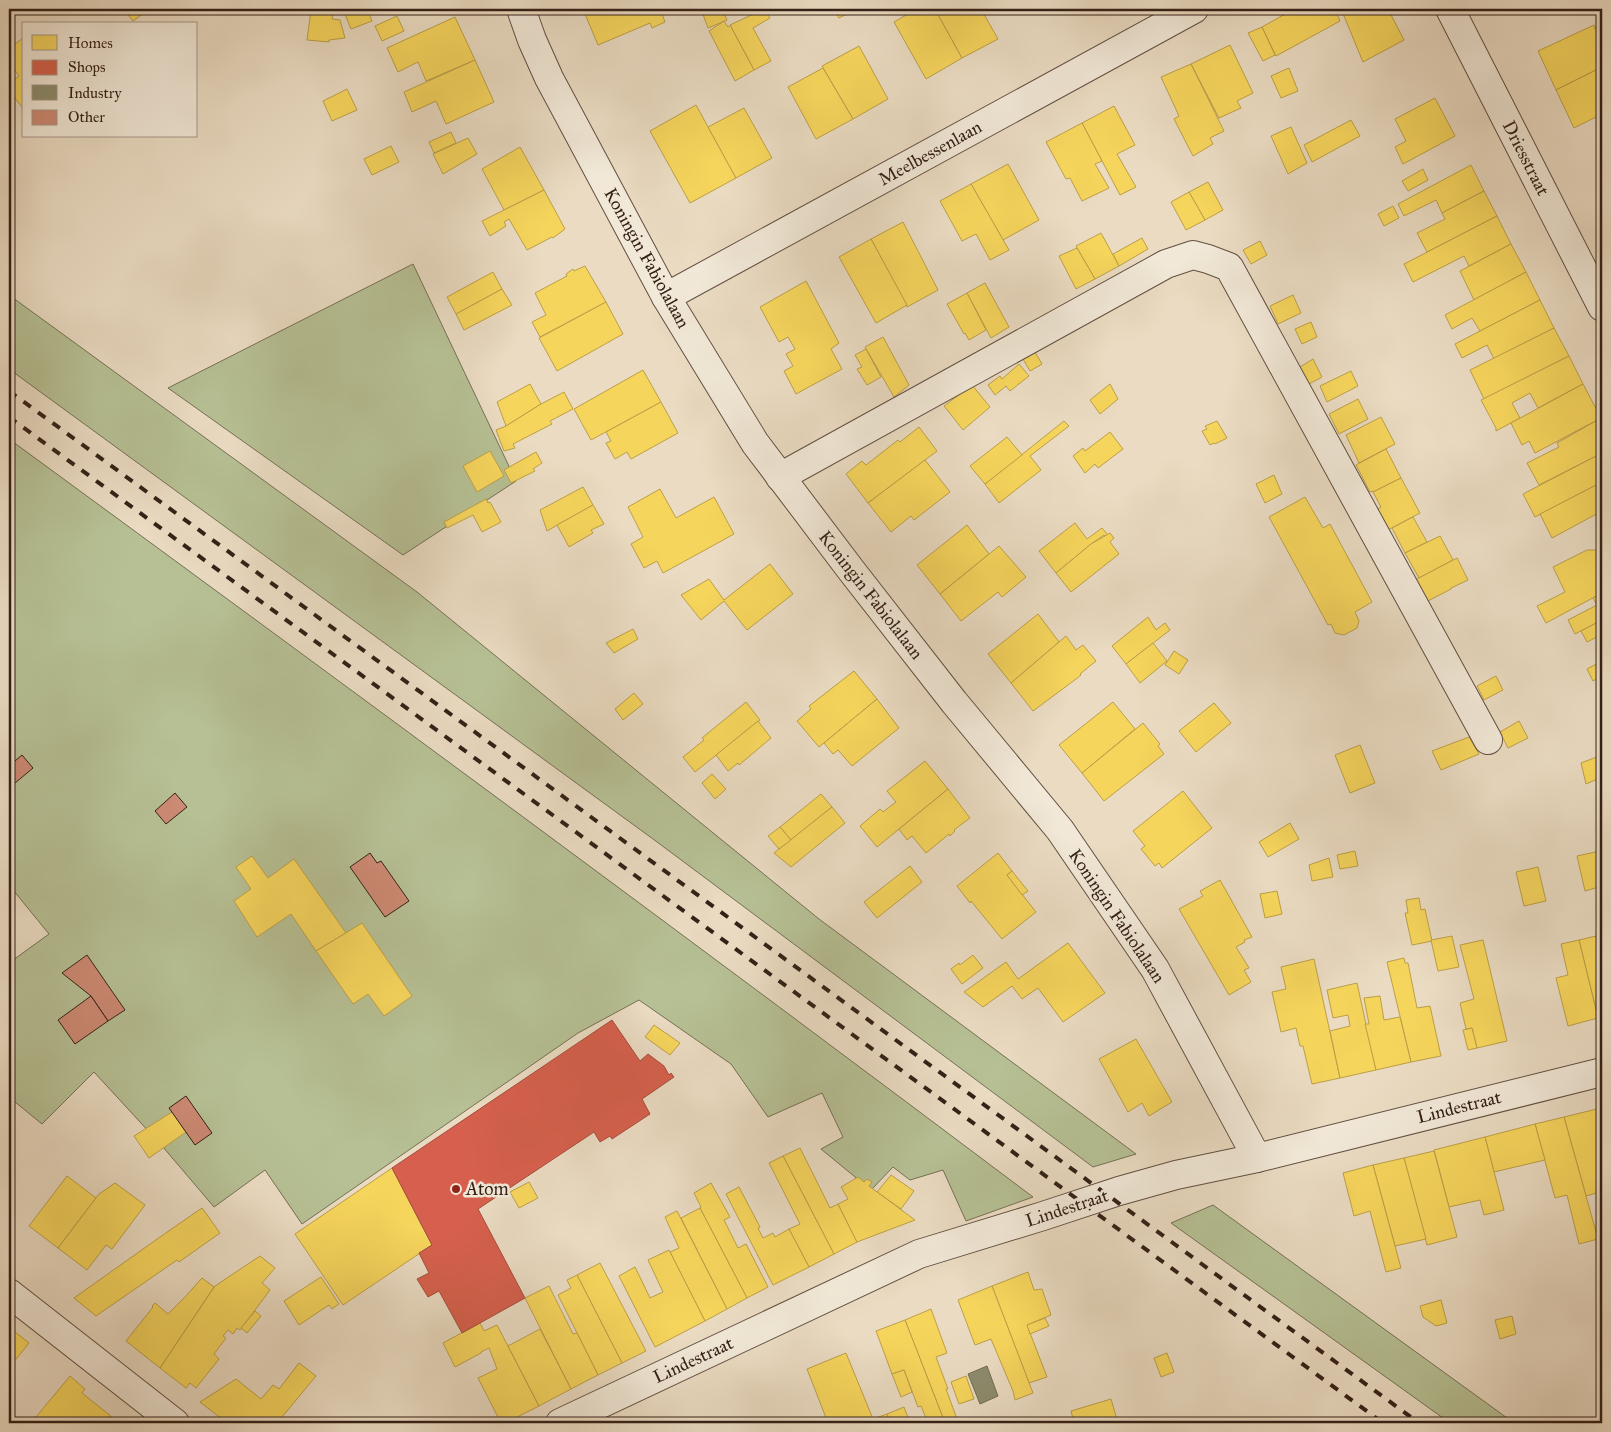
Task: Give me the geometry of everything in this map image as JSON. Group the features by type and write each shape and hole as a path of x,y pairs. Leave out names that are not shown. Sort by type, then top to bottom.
{"street":[{"name":"Koningin Fabiolalaan","path":"521,9 549,78 666,297 755,443 954,702 1060,830 1155,969 1257,1158"},
{"name":"Meelbessenlaan","path":"666,297 1194,9"},
{"name":"Driesstraat","path":"1450,9 1602,307"},
{"path":"780,477 1166,264 1193,254 1208,259 1229,267 1488,740"},
{"name":"Lindestraat","path":"560,1423 920,1254 1157,1180 1257,1158 1602,1072"},
{"path":"9,1294 175,1423"}],"green space":[{"path":"413,264 516,481 403,555 168,388"},
{"path":"9,295 417,592 819,919 1136,1154 1093,1167 653,839 9,369"},
{"path":"9,439 523,816 1033,1197 966,1221 943,1170 910,1180 893,1167 871,1190 821,1149 843,1137 822,1093 768,1117 731,1064 639,1000 578,1033 302,1224 265,1170 214,1207 163,1147 94,1072 42,1124 9,1097 9,963 49,934 9,885"},
{"path":"1213,1205 1514,1423 1450,1423 1171,1223"}],"building: Homes":[{"path":"123,9 149,9 133,21"},
{"path":"343,9 367,9 372,21 351,29"},
{"path":"583,9 656,9 658,13 661,11 665,22 652,28 650,23 598,45"},
{"path":"701,9 722,9 727,20 708,28"},
{"path":"764,9 770,18 753,28 771,61 754,70 730,25"},
{"path":"834,9 857,9 839,18"},
{"path":"914,9 935,9 962,58 926,79 894,22"},
{"path":"935,9 981,9 998,39 962,58"},
{"path":"1294,9 1335,9 1340,21 1276,56 1262,27"},
{"path":"1347,9 1388,9 1404,40 1363,62 1342,11"},
{"path":"1518,9 1534,9 1521,15"},
{"path":"311,10 333,13 332,19 340,20 345,38 329,40 329,42 307,40"},
{"path":"397,16 404,31 382,41 375,26"},
{"path":"455,17 475,60 426,81 418,62 398,72 387,48"},
{"path":"724,21 728,27 730,25 754,70 735,81 709,31"},
{"path":"1594,25 1595,29 1602,26 1602,67 1556,90 1538,51"},
{"path":"1262,27 1275,55 1263,61 1248,33"},
{"path":"22,39 22,107 9,90 9,84 19,76 9,62 9,49"},
{"path":"1230,45 1253,93 1237,101 1241,108 1219,118 1191,64"},
{"path":"859,46 888,99 853,119 822,66"},
{"path":"475,60 494,102 446,124 436,101 412,112 404,92"},
{"path":"1191,64 1224,131 1210,138 1213,144 1193,156 1174,119 1179,116 1161,77"},
{"path":"1602,67 1602,114 1574,128 1556,90"},
{"path":"823,68 853,119 816,139 788,87"},
{"path":"1289,68 1298,91 1281,98 1271,76"},
{"path":"347,89 357,110 332,121 323,101"},
{"path":"1435,98 1455,136 1403,164 1395,147 1406,141 1395,119"},
{"path":"696,105 736,178 690,203 650,131"},
{"path":"1114,106 1135,145 1117,154 1136,187 1120,195 1082,123"},
{"path":"744,108 772,158 736,178 708,127"},
{"path":"1351,120 1360,136 1312,162 1304,145"},
{"path":"1082,123 1102,161 1095,164 1109,188 1082,201 1070,178 1066,179 1046,142"},
{"path":"1291,127 1307,163 1288,174 1271,136"},
{"path":"451,132 456,143 434,153 429,142"},
{"path":"468,138 477,154 443,174 433,154"},
{"path":"391,146 399,162 372,175 364,159"},
{"path":"520,147 544,190 504,210 482,169"},
{"path":"1008,164 1039,220 1003,240 971,184"},
{"path":"1471,165 1484,191 1442,213 1436,200 1404,216 1398,204"},
{"path":"1423,169 1428,180 1408,191 1402,181"},
{"path":"1208,182 1223,210 1205,220 1189,192"},
{"path":"971,184 1009,250 990,260 976,234 962,241 940,201"},
{"path":"544,190 565,229 553,238 527,250 509,219 504,222 506,226 490,236 482,221"},
{"path":"1484,191 1497,216 1427,252 1417,233 1445,219 1442,213"},
{"path":"1189,192 1205,220 1186,230 1171,202"},
{"path":"1393,206 1399,218 1384,226 1378,214"},
{"path":"1497,216 1511,244 1469,266 1464,256 1413,282 1404,264"},
{"path":"903,222 938,290 907,307 871,239"},
{"path":"1101,233 1119,266 1095,279 1076,246"},
{"path":"1142,238 1148,249 1119,266 1113,254"},
{"path":"871,239 907,305 876,323 839,257"},
{"path":"1260,241 1267,255 1251,264 1243,250"},
{"path":"1511,244 1526,272 1474,300 1460,271"},
{"path":"1077,248 1095,279 1076,289 1059,256"},
{"path":"585,266 606,302 540,337 532,322 546,315 535,293 567,276 566,274 573,269 574,271"},
{"path":"493,272 502,289 456,314 447,297"},
{"path":"1526,272 1540,300 1480,331 1472,318 1452,329 1445,315"},
{"path":"806,281 839,343 831,349 842,369 796,394 784,371 793,366 786,354 795,349 788,337 779,342 760,307"},
{"path":"985,283 1009,327 991,338 967,293"},
{"path":"502,289 512,305 464,330 456,314"},
{"path":"967,293 986,330 969,340 947,304"},
{"path":"1293,295 1301,313 1278,324 1270,306"},
{"path":"1540,300 1554,328 1494,359 1487,345 1462,358 1455,344"},
{"path":"606,302 623,334 557,371 539,338"},
{"path":"1311,322 1317,337 1302,344 1295,329"},
{"path":"1554,328 1569,356 1484,399 1470,370"},
{"path":"883,337 909,385 894,397 865,347"},
{"path":"1032,347 1042,364 1030,371 1020,354"},
{"path":"866,349 881,377 867,385 857,369 862,367 855,355"},
{"path":"1569,356 1583,384 1538,408 1530,393 1512,403 1520,418 1496,431 1481,400"},
{"path":"1313,359 1322,377 1309,384 1300,367"},
{"path":"1019,364 1029,376 1010,391 1006,386 995,395 988,385 1000,376 1002,379"},
{"path":"643,370 661,402 591,440 574,409"},
{"path":"1351,371 1358,386 1327,402 1320,386"},
{"path":"530,384 541,404 506,426 497,402"},
{"path":"1110,384 1118,399 1100,414 1090,400"},
{"path":"1583,384 1601,418 1535,453 1529,441 1522,445 1511,423"},
{"path":"972,385 990,407 963,430 944,406"},
{"path":"564,392 573,409 550,421 552,424 513,444 515,448 504,451 496,430"},
{"path":"1358,399 1368,419 1339,434 1329,414"},
{"path":"661,402 678,433 631,459 627,452 615,459 606,443 611,441 606,432"},
{"path":"1381,417 1395,444 1359,463 1346,435"},
{"path":"1601,418 1602,453 1539,485 1527,463 1559,447 1557,443"},
{"path":"1064,421 1069,426 1030,456 1041,470 999,503 985,484"},
{"path":"1217,421 1227,438 1210,445 1202,431 1207,429 1205,426"},
{"path":"919,427 937,451 868,503 846,474 862,461 866,465 898,440 900,442"},
{"path":"1110,432 1123,449 1098,468 1095,464 1085,473 1073,456 1083,448 1085,451"},
{"path":"1007,437 1022,455 985,484 970,466"},
{"path":"1386,449 1401,478 1370,492 1356,465"},
{"path":"490,451 504,476 477,492 463,466"},
{"path":"536,452 542,463 533,469 535,471 511,483 504,470"},
{"path":"1602,453 1602,482 1535,517 1523,494"},
{"path":"925,460 950,492 914,520 911,516 891,532 868,503"},
{"path":"1274,475 1282,494 1265,503 1256,484"},
{"path":"1401,478 1420,513 1386,531 1376,510 1381,507 1373,492"},
{"path":"1602,482 1602,511 1552,538 1540,514"},
{"path":"583,487 593,505 547,531 540,510"},
{"path":"660,489 676,518 714,497 734,534 663,573 657,561 644,568 631,544 643,537 628,507"},
{"path":"1305,497 1323,528 1330,524 1372,602 1355,612 1359,621 1357,628 1344,635 1335,633 1331,624 1328,625 1269,517"},
{"path":"486,499 488,503 490,502 501,522 482,532 473,515 447,528 444,522"},
{"path":"593,505 604,524 591,530 593,533 569,547 557,525"},
{"path":"1413,517 1427,542 1405,553 1392,528"},
{"path":"1075,523 1087,539 1102,528 1108,535 1104,535 1091,544 1056,573 1039,551"},
{"path":"967,525 989,554 940,594 917,565"},
{"path":"1110,533 1114,538 1110,542 1119,554 1071,592 1056,573 1091,544"},
{"path":"1440,536 1453,560 1419,578 1405,553"},
{"path":"999,546 1026,577 1002,597 998,592 961,621 940,594"},
{"path":"1587,550 1602,550 1602,593 1546,623 1537,606 1565,592 1553,567"},
{"path":"1457,558 1468,580 1426,602 1415,580"},
{"path":"770,564 793,594 747,630 724,601 701,620 681,595 709,579 724,600"},
{"path":"1602,593 1602,620 1575,634 1568,620 1597,605 1593,598"},
{"path":"1038,614 1059,642 1011,683 988,654"},
{"path":"1148,617 1156,630 1165,623 1170,630 1126,664 1112,646"},
{"path":"1602,620 1602,637 1601,635 1587,642 1581,631"},
{"path":"633,629 638,639 614,653 606,643"},
{"path":"1066,636 1076,650 1083,645 1096,661 1076,679 1033,711 1011,683"},
{"path":"1153,643 1167,661 1140,683 1126,664"},
{"path":"1174,651 1188,660 1179,674 1165,665"},
{"path":"1602,661 1602,676 1593,681 1587,669"},
{"path":"854,671 877,699 819,747 797,721 811,709 809,706"},
{"path":"1496,676 1503,690 1484,700 1477,686"},
{"path":"634,693 643,704 623,720 615,709"},
{"path":"877,699 899,728 852,766 838,750 833,754 824,743"},
{"path":"746,702 760,720 695,772 683,757 704,740 702,738"},
{"path":"1113,702 1135,729 1082,773 1059,745"},
{"path":"1214,703 1231,723 1196,752 1179,731"},
{"path":"758,721 771,738 739,765 738,763 728,771 716,755"},
{"path":"1519,721 1528,738 1508,748 1500,732"},
{"path":"1143,723 1160,744 1158,746 1164,754 1104,801 1082,773"},
{"path":"1469,737 1479,754 1441,770 1432,751"},
{"path":"1360,745 1375,783 1350,793 1335,755"},
{"path":"1602,755 1602,777 1586,784 1581,763"},
{"path":"925,761 948,789 877,847 860,826 880,809 883,812 896,802 887,791"},
{"path":"712,774 726,789 715,799 702,783"},
{"path":"948,789 970,818 954,830 950,836 949,834 926,853 912,836 907,840 899,829"},
{"path":"1183,791 1212,828 1162,868 1159,863 1155,866 1141,849 1145,846 1133,831"},
{"path":"821,794 832,807 791,840 780,827"},
{"path":"832,807 845,823 791,867 774,853"},
{"path":"1290,823 1299,839 1268,857 1259,842"},
{"path":"780,827 791,840 779,849 768,836"},
{"path":"1355,851 1358,866 1340,869 1337,855"},
{"path":"1600,851 1602,886 1585,891 1577,856"},
{"path":"998,853 1012,871 1007,875 1036,912 1002,939 957,886"},
{"path":"252,856 268,878 294,859 346,933 316,951 291,914 257,937 234,901 251,889 236,867"},
{"path":"1329,858 1333,877 1312,881 1309,865"},
{"path":"910,866 922,882 877,918 864,902"},
{"path":"1538,867 1546,901 1524,906 1516,872"},
{"path":"1012,871 1028,891 1022,895 1007,875"},
{"path":"1220,880 1252,937 1244,940 1245,942 1236,947 1249,968 1244,970 1251,982 1229,995 1179,909 1203,896 1200,891"},
{"path":"1277,891 1282,914 1265,918 1260,894"},
{"path":"1419,898 1421,910 1425,909 1432,941 1412,945 1405,913 1408,913 1406,900"},
{"path":"362,923 412,996 384,1016 368,994 353,1004 316,951"},
{"path":"1452,936 1459,967 1438,971 1431,940"},
{"path":"1596,936 1602,963 1602,1017 1598,1018 1579,940"},
{"path":"1483,940 1507,1041 1477,1048 1472,1028 1466,1029 1460,1003 1474,999 1460,945"},
{"path":"1579,940 1598,1018 1568,1026 1556,978 1568,975 1561,944"},
{"path":"1068,943 1105,993 1063,1022 1038,988 1022,999 1012,986 983,1007 964,992 1006,962 1018,979"},
{"path":"973,955 983,968 962,984 951,969"},
{"path":"1404,958 1405,963 1408,963 1417,1008 1430,1006 1441,1056 1411,1062 1387,962"},
{"path":"1314,959 1340,1078 1312,1084 1303,1046 1300,1046 1296,1028 1281,1032 1272,992 1286,989 1281,967"},
{"path":"1357,983 1376,1070 1340,1078 1330,1031 1350,1026 1348,1015 1333,1018 1327,990"},
{"path":"1380,996 1384,1020 1400,1017 1411,1062 1376,1070 1365,1024 1369,1024 1364,998"},
{"path":"654,1025 680,1043 670,1055 645,1037"},
{"path":"1472,1028 1477,1048 1468,1050 1463,1030"},
{"path":"1136,1039 1172,1102 1149,1116 1142,1103 1128,1112 1099,1059"},
{"path":"1601,1108 1602,1178 1597,1180 1600,1192 1586,1196 1564,1117"},
{"path":"172,1112 186,1132 149,1158 134,1136"},
{"path":"1564,1117 1598,1239 1579,1244 1567,1195 1555,1198 1535,1124"},
{"path":"1535,1124 1545,1160 1494,1172 1485,1137"},
{"path":"1485,1137 1504,1210 1484,1215 1480,1200 1449,1207 1434,1150"},
{"path":"800,1148 830,1208 838,1204 857,1242 834,1254 783,1156"},
{"path":"1434,1151 1457,1237 1427,1245 1404,1158"},
{"path":"783,1156 834,1254 809,1267 789,1229 800,1224 769,1163"},
{"path":"1404,1158 1426,1239 1395,1246 1373,1165"},
{"path":"1373,1165 1401,1268 1386,1272 1370,1211 1354,1216 1343,1173"},
{"path":"392,1168 432,1245 343,1305 295,1234"},
{"path":"891,1175 914,1191 901,1209 877,1192"},
{"path":"67,1176 96,1198 58,1248 29,1226"},
{"path":"858,1177 864,1182 867,1179 872,1182 869,1186 915,1220 857,1242 838,1204 848,1199 841,1187"},
{"path":"529,1182 538,1198 519,1208 510,1192"},
{"path":"115,1183 145,1205 112,1249 106,1245 87,1270 58,1248 99,1194"},
{"path":"711,1183 730,1217 724,1220 738,1248 746,1244 768,1287 747,1298 694,1193"},
{"path":"739,1187 760,1227 758,1228 763,1238 773,1233 775,1237 789,1229 809,1267 773,1285 726,1194"},
{"path":"202,1208 220,1233 179,1262 177,1260 96,1316 74,1298 160,1237"},
{"path":"700,1208 747,1298 727,1309 681,1218"},
{"path":"677,1211 727,1309 705,1321 670,1252 679,1248 665,1217"},
{"path":"669,1250 705,1321 655,1347 619,1276 635,1267 650,1298 663,1292 648,1260"},
{"path":"260,1256 275,1268 262,1283 270,1290 240,1330 237,1328 233,1334 228,1330 223,1336 226,1338 214,1354 219,1359 196,1388 190,1383 186,1388 160,1368 214,1287"},
{"path":"600,1263 646,1351 622,1363 577,1275"},
{"path":"1028,1272 1034,1290 1042,1289 1051,1315 1027,1325 1047,1377 1029,1383 992,1286"},
{"path":"577,1275 622,1363 598,1375 558,1295 571,1288 567,1280"},
{"path":"321,1277 339,1304 332,1309 329,1305 299,1325 284,1301"},
{"path":"202,1278 214,1287 160,1368 126,1341 155,1303 168,1314"},
{"path":"549,1286 573,1334 577,1333 598,1375 571,1389 525,1298"},
{"path":"992,1286 1033,1393 1015,1400 991,1339 975,1345 958,1300"},
{"path":"1441,1300 1447,1323 1436,1326 1423,1317 1420,1306"},
{"path":"931,1309 947,1353 936,1357 957,1419 947,1423 945,1423 905,1320"},
{"path":"255,1311 261,1316 247,1333 241,1328"},
{"path":"1512,1316 1516,1334 1500,1339 1495,1320"},
{"path":"1045,1318 1049,1326 1030,1334 1027,1325"},
{"path":"905,1320 945,1423 928,1423 921,1406 918,1407 904,1370 892,1374 876,1331"},
{"path":"480,1323 484,1331 497,1325 539,1406 505,1423 501,1423 478,1378 497,1369 489,1348 455,1367 443,1343"},
{"path":"9,1327 29,1343 9,1368"},
{"path":"540,1329 571,1389 539,1406 508,1346"},
{"path":"846,1353 873,1419 887,1414 891,1423 828,1423 807,1369"},
{"path":"1167,1353 1174,1372 1161,1377 1154,1358"},
{"path":"299,1363 316,1376 282,1417 284,1418 280,1423 227,1423 200,1402 236,1379 261,1399 273,1385 279,1389"},
{"path":"904,1370 912,1392 901,1397 892,1374"},
{"path":"70,1376 85,1389 82,1393 117,1421 120,1417 128,1423 31,1423"},
{"path":"966,1376 974,1399 959,1404 951,1382"},
{"path":"1111,1399 1118,1423 1074,1423 1071,1411"},
{"path":"904,1407 910,1423 891,1423 887,1414"}],"building: Shops":[{"name":"Atom","path":"612,1020 640,1061 648,1054 664,1066 669,1075 671,1073 674,1077 642,1099 650,1114 612,1139 610,1136 600,1142 594,1132 478,1209 525,1298 462,1333 439,1291 428,1297 417,1279 429,1273 419,1253 432,1245 392,1168"}],"building: Industry":[{"path":"987,1366 998,1396 980,1404 968,1374"}],"building: Other":[{"path":"22,755 33,768 15,783 9,775 9,766"},
{"path":"175,793 187,807 166,824 155,811"},
{"path":"370,853 377,863 381,861 409,901 385,917 350,867"},
{"path":"87,955 125,1010 108,1021 91,996 62,973"},
{"path":"91,996 108,1021 75,1044 58,1020"},
{"path":"186,1096 212,1133 195,1145 169,1108"}],"railway":[{"path":"9,391 1419,1423"},
{"path":"9,417 1383,1423"}],"place":[{"name":"Atom","path":"456,1189"}]}
